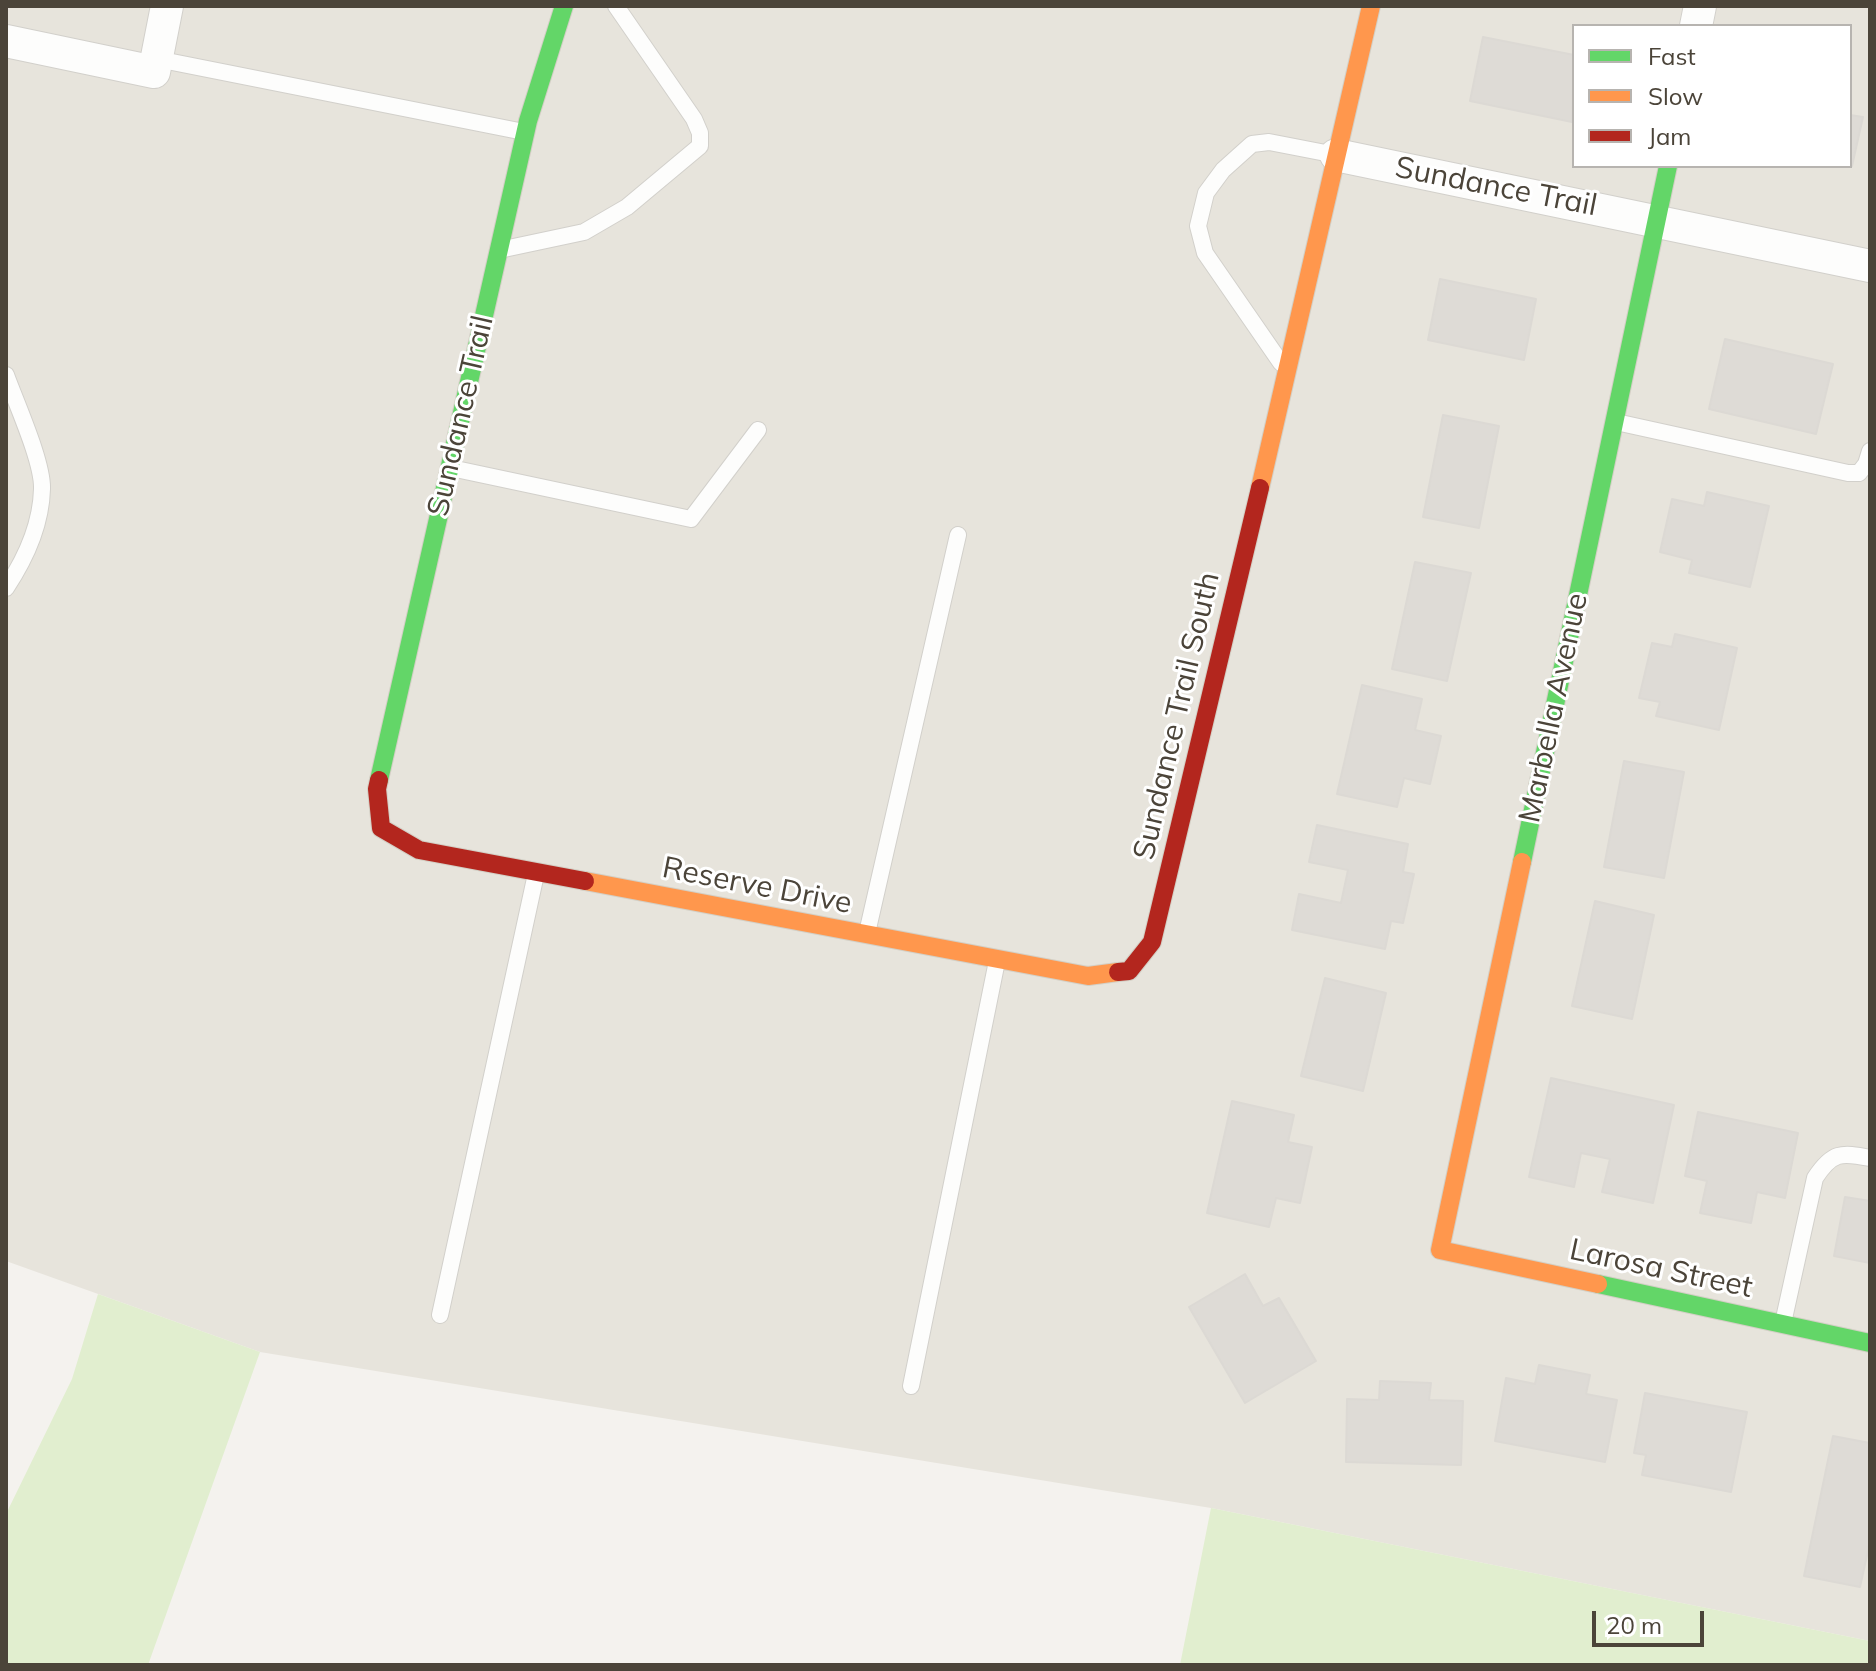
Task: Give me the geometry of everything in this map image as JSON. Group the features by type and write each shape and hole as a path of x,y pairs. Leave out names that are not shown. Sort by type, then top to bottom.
{"street":[{"path":"6,41 155,66 167,6"},
{"name":"Sundance Trail","path":"381,828 377,789 526,132 564,6"},
{"path":"1287,371 1371,6"},
{"name":"Sundance Trail","path":"1336,155 1870,266"},
{"name":"Marbella Avenue","path":"1440,1250 1668,168"},
{"name":"Sundance Trail South","path":"1129,971 1152,942 1287,371"},
{"name":"Reserve Drive","path":"381,828 419,850 537,873 1088,976 1129,971"},
{"name":"Larosa Street","path":"1440,1250 1870,1343"}],"lane":[{"path":"499,251 584,232 627,207 700,146 700,133 694,119 616,6"},
{"path":"155,66 526,132"},
{"path":"1287,371 1205,253 1198,226 1206,193 1223,170 1252,144 1269,142 1336,155"},
{"path":"6,375 31,442 42,486 38,523 24,561 6,588"},
{"path":"1615,421 1848,473 1859,473 1870,451"},
{"path":"450,467 691,519 758,430"},
{"path":"867,935 958,535"},
{"path":"440,1315 537,873"},
{"path":"911,1386 997,959"},
{"path":"1783,1324 1815,1178 1827,1160 1846,1153 1870,1158"}],"shaded area":[{"path":"6,6 1870,6 1870,1641 1211,1508 260,1352 6,1261"}],"green space":[{"path":"98,1294 260,1352 148,1665 6,1665 6,1514 72,1379"},
{"path":"1211,1508 1870,1641 1870,1665 1180,1665"}],"building":[{"path":"1483,37 1572,55 1572,122 1470,101"},
{"path":"1852,115 1863,117 1852,166"},
{"path":"1440,279 1536,299 1524,360 1428,340"},
{"path":"1725,339 1833,364 1816,434 1709,409"},
{"path":"1443,415 1499,426 1479,528 1423,517"},
{"path":"1707,492 1769,506 1750,587 1689,573 1692,560 1660,552 1672,499 1704,506"},
{"path":"1415,562 1471,573 1447,681 1392,669"},
{"path":"1675,634 1737,648 1719,730 1656,716 1660,702 1639,698 1652,643 1672,647"},
{"path":"1362,685 1422,699 1415,730 1441,736 1430,784 1404,778 1397,807 1337,794"},
{"path":"1624,761 1684,772 1664,878 1604,867"},
{"path":"1317,825 1408,844 1403,872 1414,874 1403,923 1391,921 1385,949 1292,930 1299,894 1341,903 1348,870 1309,862"},
{"path":"1595,901 1654,915 1632,1019 1572,1006"},
{"path":"1325,978 1386,993 1363,1091 1301,1076"},
{"path":"1551,1078 1674,1105 1653,1203 1602,1192 1610,1159 1581,1153 1574,1187 1529,1177"},
{"path":"1232,1101 1294,1115 1288,1142 1312,1147 1300,1203 1276,1198 1269,1227 1207,1213"},
{"path":"1698,1112 1798,1133 1785,1198 1757,1192 1751,1223 1700,1213 1707,1181 1685,1176"},
{"path":"1845,1197 1870,1201 1870,1263 1834,1256"},
{"path":"1245,1274 1263,1306 1279,1298 1316,1361 1245,1403 1189,1307"},
{"path":"1539,1365 1590,1375 1586,1394 1617,1400 1605,1462 1495,1441 1506,1378 1535,1384"},
{"path":"1380,1381 1431,1383 1429,1400 1463,1401 1461,1465 1346,1462 1347,1399 1379,1400"},
{"path":"1645,1393 1747,1412 1731,1492 1642,1475 1646,1455 1634,1453"},
{"path":"1833,1436 1870,1443 1870,1542 1860,1587 1804,1576"}],"traffic: fast":[{"path":"379,780 528,121 564,6"},
{"path":"1522,862 1668,168"},
{"path":"1598,1284 1870,1343"}],"traffic: slow":[{"path":"1260,488 1371,6"},
{"path":"1522,862 1440,1250 1598,1284"},
{"path":"585,881 1088,976 1118,972"}],"traffic: jam":[{"path":"1118,972 1129,971 1152,942 1260,488"},
{"path":"379,780 381,828 419,850 585,881"}]}
